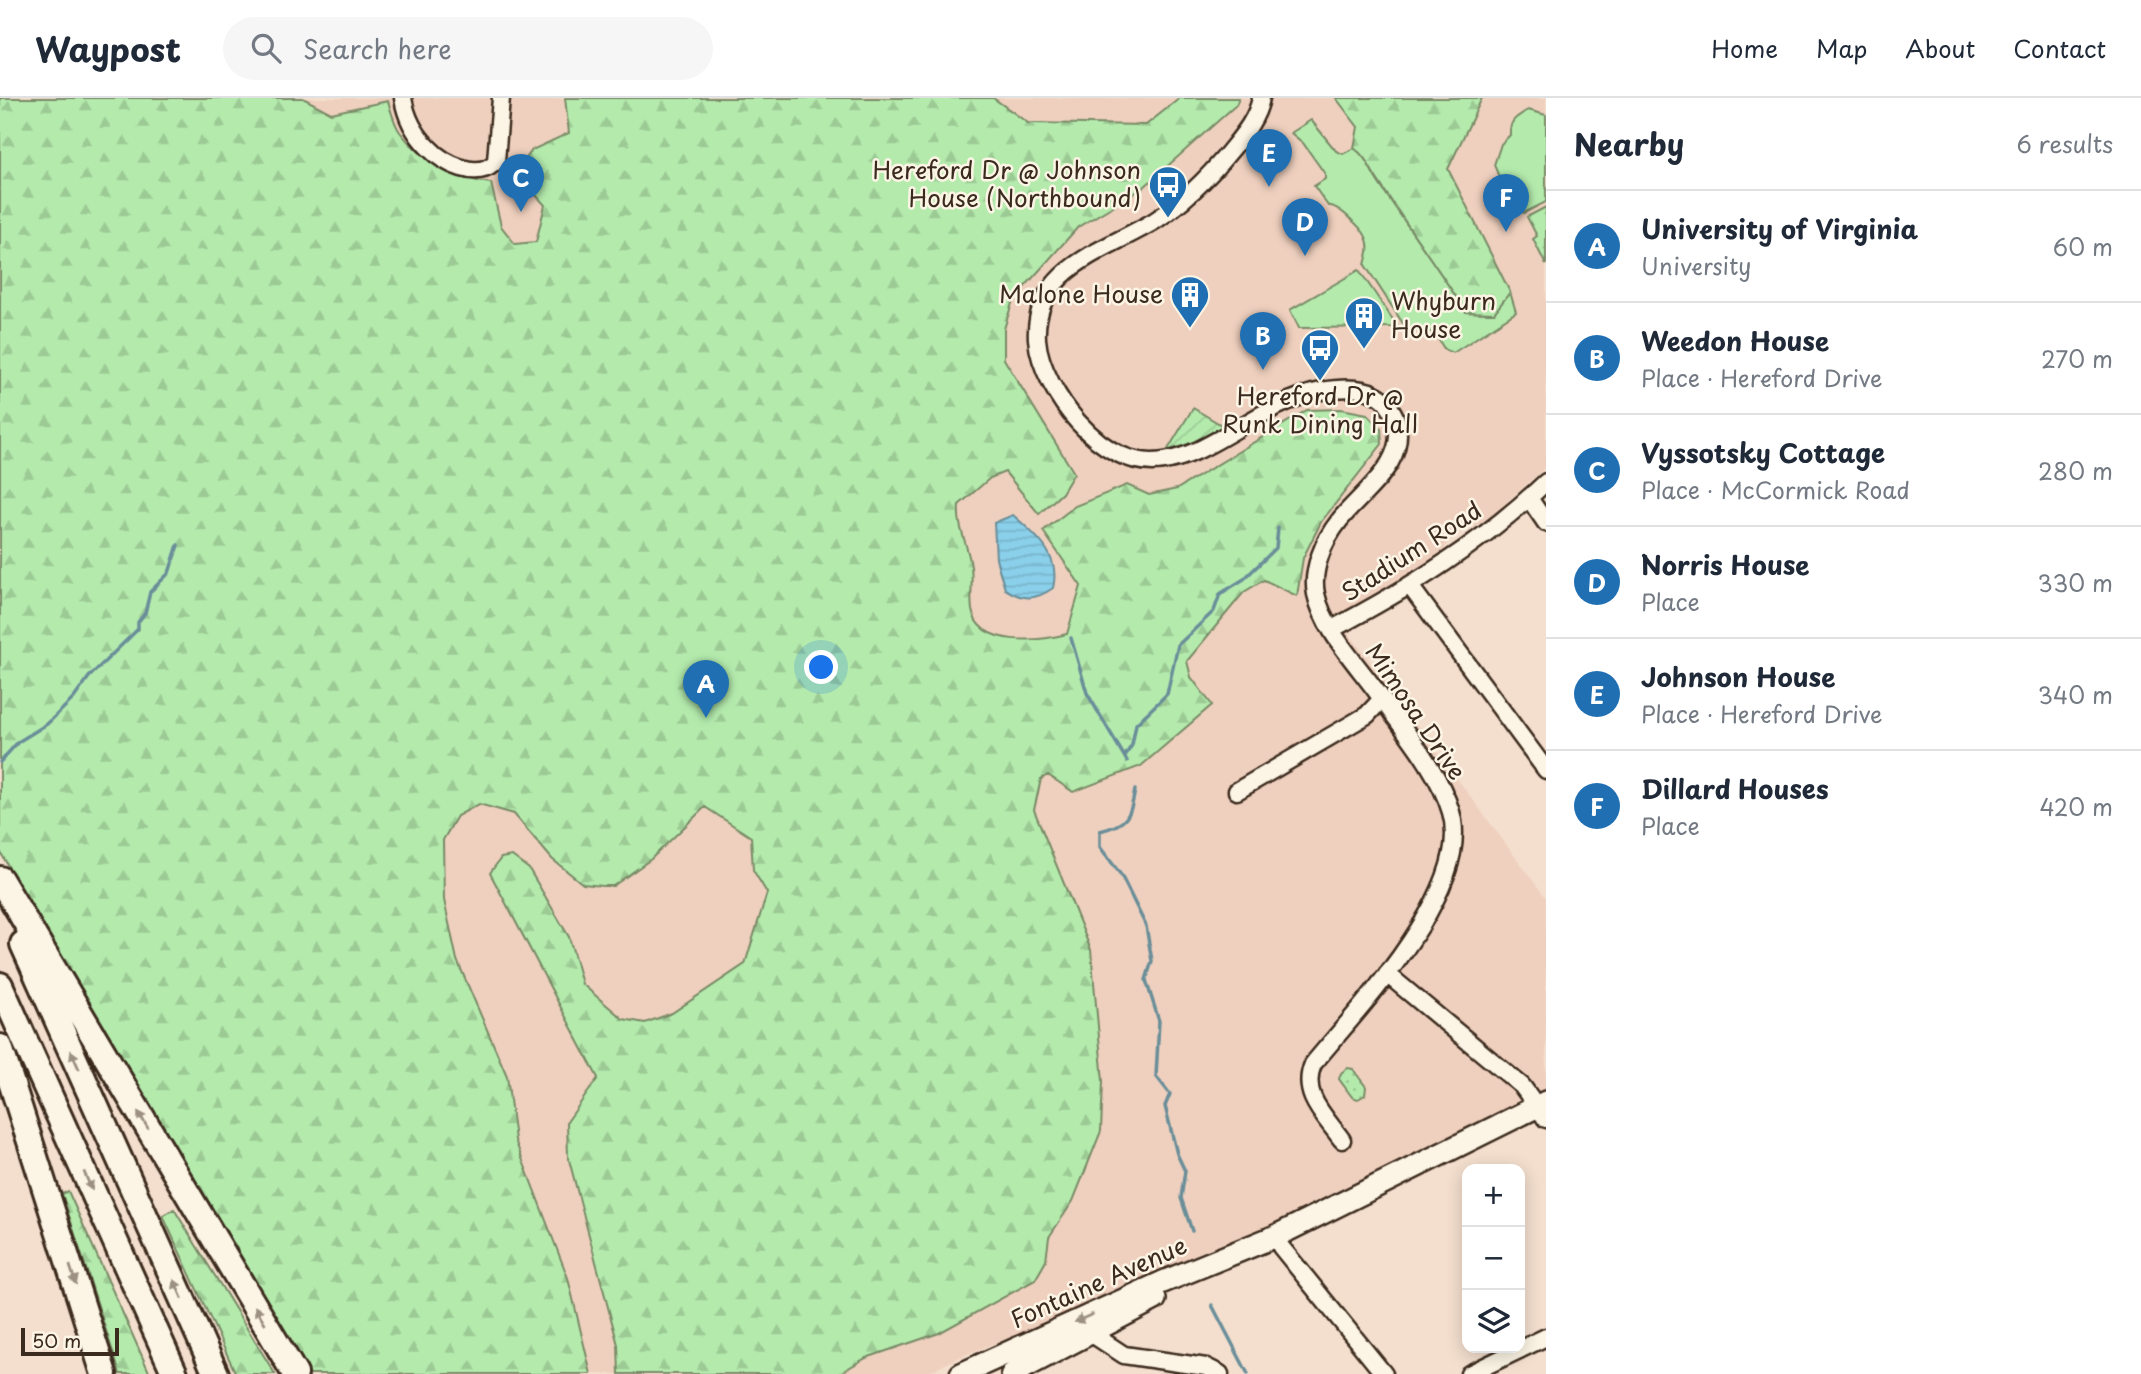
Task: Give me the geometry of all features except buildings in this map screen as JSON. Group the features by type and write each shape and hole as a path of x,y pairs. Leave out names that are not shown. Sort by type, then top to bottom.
{"highway":[{"path":"0,879 295,1374"},
{"path":"0,893 216,1374"},
{"path":"0,985 175,1374"},
{"path":"0,1047 104,1374"}],"main road":[{"name":"Fontaine Avenue","path":"961,1374 1163,1282 1267,1239 1542,1110"},
{"name":"Fontaine Avenue","path":"1012,1374 1267,1239"}],"street":[{"path":"403,98 410,123 430,150 467,170 478,172 490,167 495,161 501,98"},
{"name":"Mimosa Drive","path":"1261,98 1253,121 1194,192 1157,219 1087,255 1066,271 1048,293 1039,320 1037,340 1050,380 1073,417 1110,449 1147,463 1167,463 1193,453 1255,417 1304,394 1349,388 1368,391 1383,399 1390,408 1397,428 1391,459 1383,474 1336,524 1318,560 1315,593 1332,629 1425,761 1446,797 1453,817 1453,836 1447,873 1436,899 1387,974 1313,1064 1309,1074 1309,1092 1342,1140"},
{"name":"Stadium Road","path":"1332,629 1410,586 1481,539 1546,482"},
{"path":"1529,498 1546,523"},
{"path":"1410,586 1546,770"},
{"path":"1237,791 1367,715 1382,699"},
{"path":"1387,974 1522,1086 1542,1110"},
{"path":"1267,1239 1281,1247 1384,1374"},
{"path":"1092,1334 1124,1355 1206,1367 1220,1374"},
{"path":"1469,1374 1546,1337"}],"shaded area":[{"path":"0,98 1546,98 1546,467 1484,522 1453,536 1412,596 1348,632 1546,898 1546,1090 1447,1142 1283,1220 1186,1278 1067,1315 960,1357 925,1374 351,1374"}],"green space":[{"path":"0,98 303,98 331,113 388,101 398,129 418,151 453,173 491,183 501,226 515,244 536,242 545,205 525,183 520,167 532,150 569,133 565,98 993,98 1028,123 1146,125 1180,98 1239,98 1236,105 1143,188 1078,227 1013,300 1004,329 1004,359 1074,473 1062,493 1039,514 1005,472 990,478 959,505 971,567 972,610 977,622 986,631 1012,639 1055,637 1067,634 1081,586 1043,531 1075,506 1127,485 1149,495 1177,489 1307,410 1341,409 1367,414 1381,429 1382,444 1321,522 1303,558 1297,596 1264,580 1244,592 1187,661 1191,677 1212,705 1141,766 1073,792 1048,775 1041,779 1034,810 1091,950 1103,1081 1101,1131 1073,1201 1049,1237 1046,1261 1035,1280 939,1333 866,1358 838,1374 619,1374 618,1345 568,1156 567,1122 598,1078 490,873 501,858 512,856 529,869 569,937 582,984 623,1019 645,1023 672,1013 745,964 767,893 753,870 751,837 705,807 651,859 613,886 603,886 583,884 552,859 514,814 479,804 457,816 443,840 444,900 457,960 507,1076 515,1140 568,1278 591,1374 307,1374 57,958 0,851"},
{"path":"1336,98 1482,98 1448,169 1510,292 1494,313 1466,312 1365,160 1354,148 1358,127"},
{"path":"1528,110 1546,115 1546,202 1524,213 1504,189 1494,165 1501,144 1510,135 1512,123"},
{"path":"1311,120 1336,151 1343,154 1354,148 1362,155 1466,312 1494,313 1510,292 1516,312 1453,353 1445,350 1434,333 1406,328 1365,265 1368,248 1364,233 1343,213 1328,206 1314,186 1325,179 1325,174 1303,143 1291,133"},
{"path":"1546,207 1546,265 1533,239 1537,236 1527,217"},
{"path":"1359,270 1398,327 1299,328 1290,310"},
{"path":"1193,408 1223,426 1193,443 1167,451"},
{"path":"1347,1068 1353,1069 1366,1087 1365,1095 1358,1099 1352,1097 1339,1079"},
{"path":"68,1191 150,1374 120,1374 62,1194"},
{"path":"174,1209 275,1374 236,1374 163,1216"}],"water":[{"path":"1013,515 1038,538 1053,565 1053,588 1035,597 1018,596 1005,589 996,559 994,523"}],"waterway":[{"path":"1125,756 1132,745 1136,724 1167,694 1178,645 1214,611 1220,594 1244,579 1276,548 1278,528"},
{"path":"0,762 18,742 47,724 74,698 89,677 138,629 138,622 145,613 150,592 169,573 178,545"},
{"path":"1071,638 1087,693 1127,761"},
{"path":"1135,790 1126,818 1117,825 1100,831 1100,847 1121,875 1146,926 1152,961 1146,980 1159,1021 1156,1076 1170,1094 1165,1106 1177,1154 1185,1171 1181,1198 1192,1231"},
{"path":"1212,1305 1248,1374"}],"place":[{"name":"Johnson House","path":"1269,187"},
{"name":"Vyssotsky Cottage","path":"521,212"},
{"name":"Hereford Dr @ Johnson House (Northbound)","path":"1168,219"},
{"name":"Dillard Houses","path":"1506,232"},
{"name":"Norris House","path":"1305,256"},
{"name":"Malone House","path":"1190,329"},
{"name":"Whyburn House","path":"1364,350"},
{"name":"Weedon House","path":"1263,370"},
{"name":"Hereford Dr @ Runk Dining Hall","path":"1320,382"},
{"name":"University of Virginia","path":"706,718"}]}
